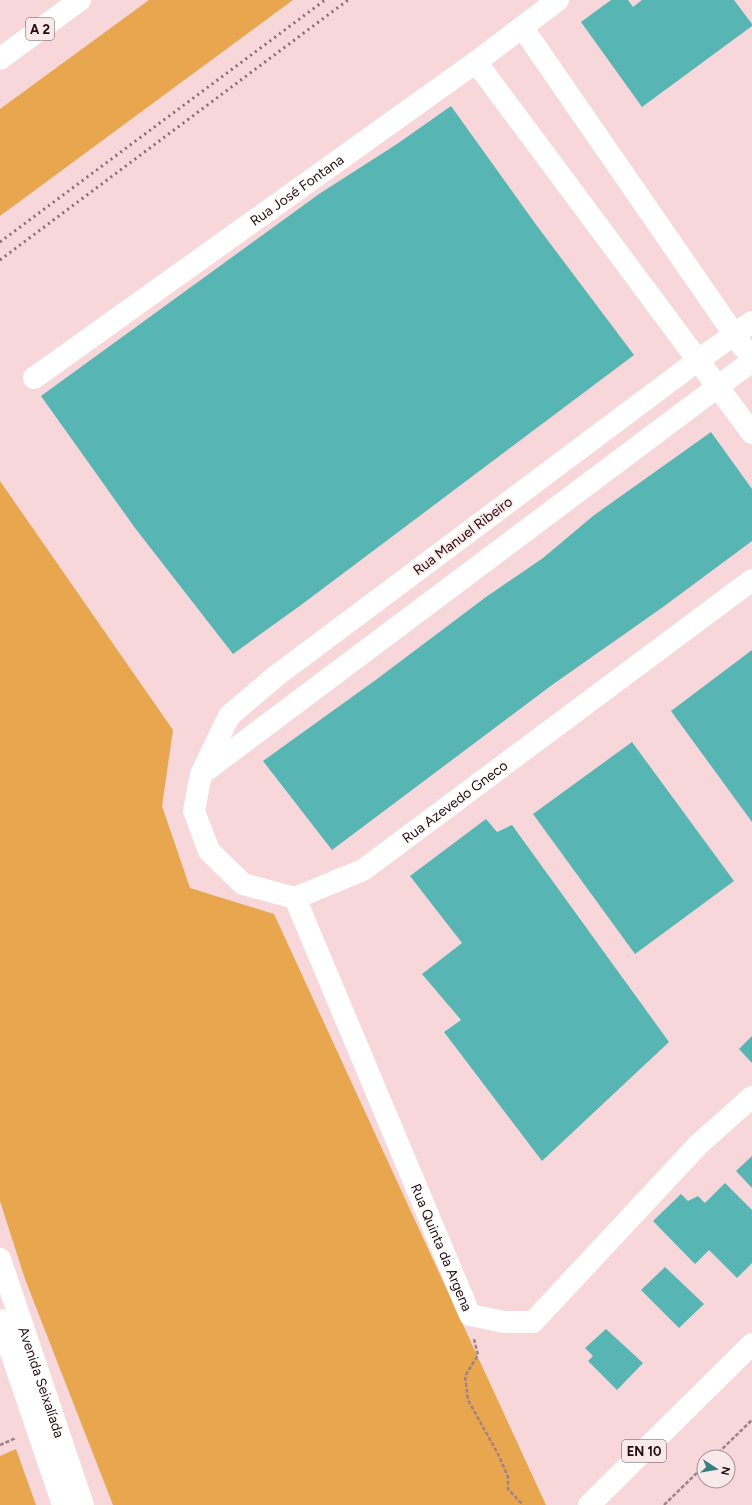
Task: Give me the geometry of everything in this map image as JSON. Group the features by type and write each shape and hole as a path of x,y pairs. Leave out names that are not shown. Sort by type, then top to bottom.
{"main road":[{"name":"A 2","path":"0,59 80,0"},
{"name":"Rua José Fontana","path":"34,378 476,62 558,0"},
{"path":"295,898 243,884 208,851 194,811 201,774 752,360 522,28"},
{"path":"476,62 752,434"},
{"name":"Rua Manuel Ribeiro","path":"201,774 229,716 276,676 697,361 752,322"},
{"name":"Rua Azevedo Gneco","path":"295,898 363,870 752,580"},
{"name":"Rua Quinta da Argena","path":"295,898 470,1315 504,1322 533,1322 699,1144 752,1097"},
{"name":"Avenida Seixalíada","path":"0,1259 83,1505"},
{"name":"Avenida Seixalíada","path":"0,1320 63,1505"},
{"name":"EN 10","path":"589,1505 752,1344"}],"path":[{"path":"470,1315 478,1355 465,1376 468,1400 498,1454 508,1477 508,1489 523,1505"},
{"path":"722,1449 752,1420"},
{"path":"0,1445 17,1437"},
{"path":"664,1505 696,1474"}],"shaded area":[{"path":"149,0 293,0 0,216 0,109"},
{"path":"0,481 173,730 162,806 190,888 274,914 546,1505 113,1505 25,1279 0,1201"},
{"path":"16,1449 36,1505 0,1505 0,1456"}],"building":[{"path":"611,0 628,0 633,7 642,0 734,0 752,26 642,107 581,22"},
{"path":"451,106 537,226 634,355 301,605 233,654 135,528 41,396 319,194 397,144"},
{"path":"711,432 752,489 752,541 663,607 552,685 332,850 263,761 377,679 486,597 543,558 593,516"},
{"path":"752,650 752,822 671,711"},
{"path":"632,742 734,881 635,954 533,814"},
{"path":"486,819 497,832 512,825 669,1042 542,1161 444,1032 461,1020 422,974 462,943 410,876"},
{"path":"752,1036 752,1063 739,1049"},
{"path":"752,1156 752,1188 736,1171"},
{"path":"725,1183 752,1210 752,1263 737,1278 709,1250 695,1264 653,1221 681,1194 688,1201 698,1196 705,1203"},
{"path":"665,1267 704,1304 679,1328 641,1290"},
{"path":"606,1329 643,1363 617,1390 588,1361 593,1356 585,1348"}],"railway":[{"path":"0,242 325,0"},
{"path":"0,260 348,0"}]}
